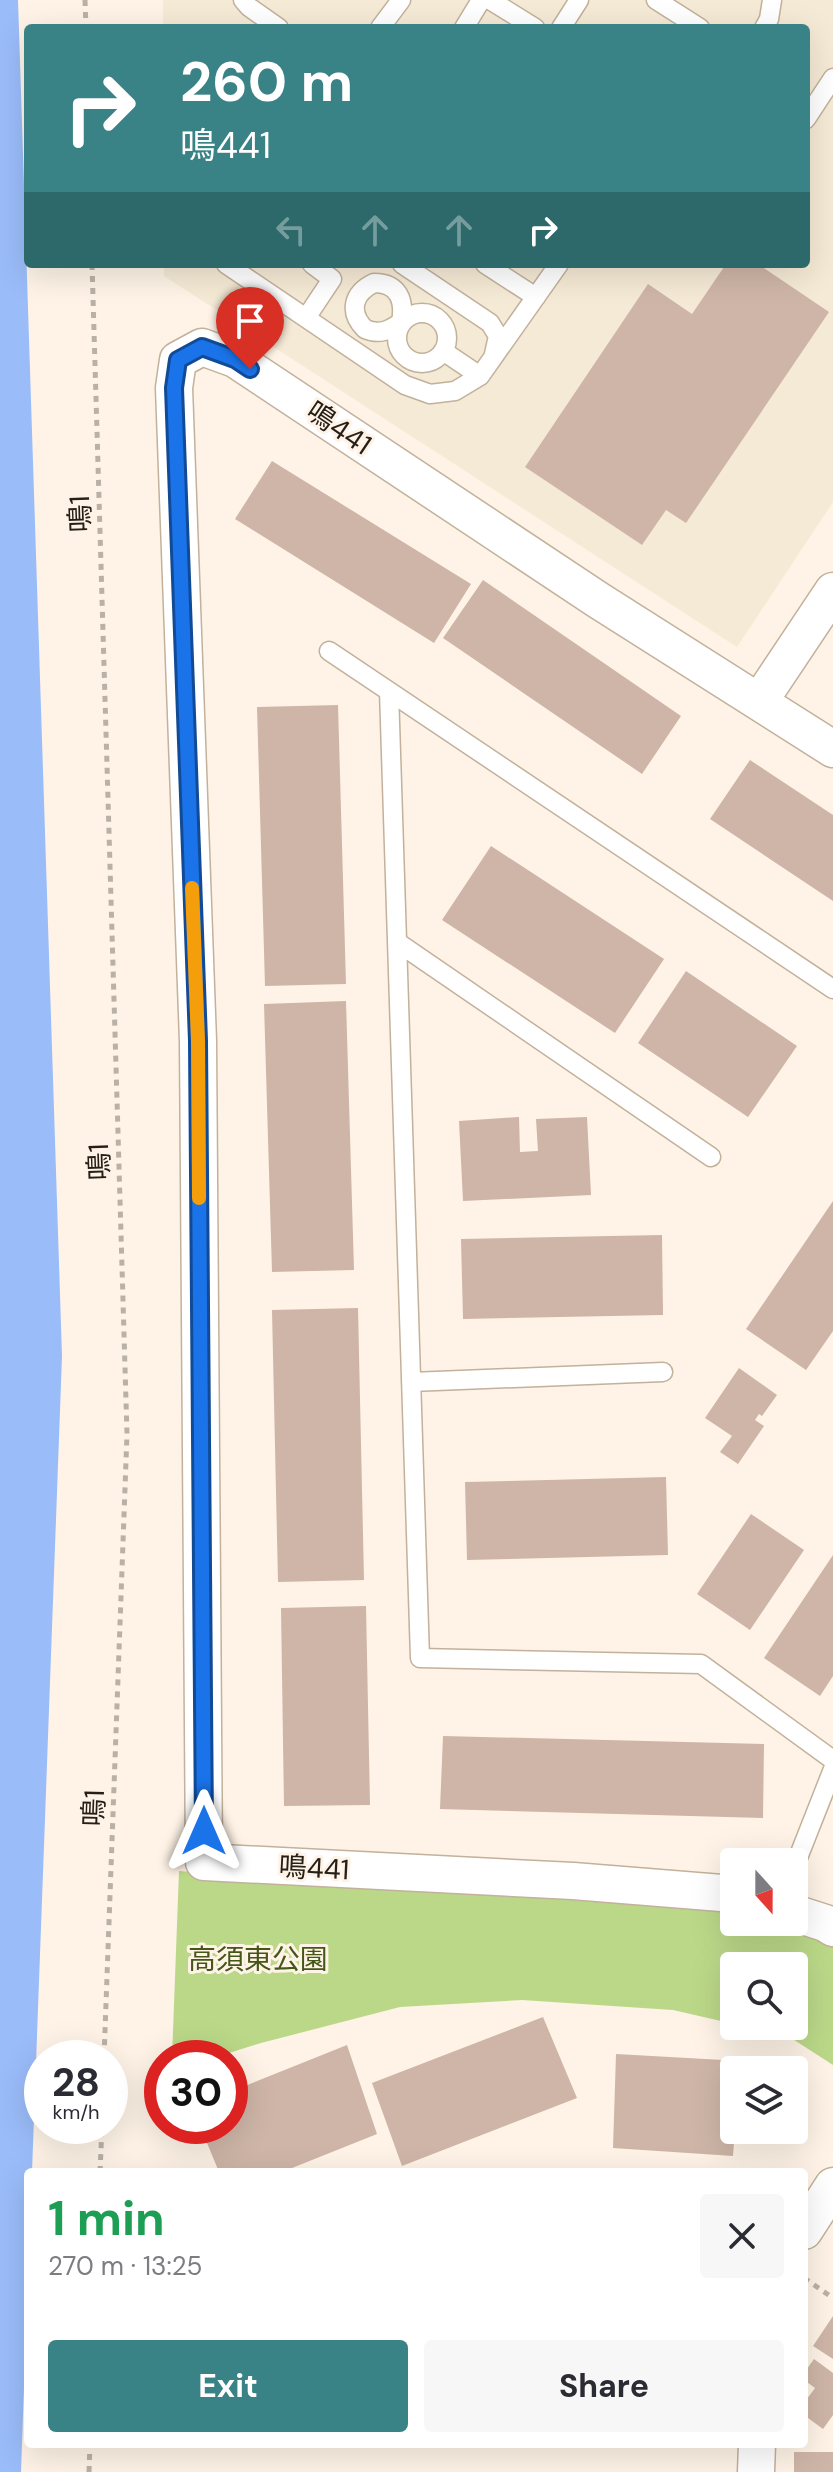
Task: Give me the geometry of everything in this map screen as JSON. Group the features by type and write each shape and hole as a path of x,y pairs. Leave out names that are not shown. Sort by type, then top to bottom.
{"street":[{"name":"鳴441","path":"720,1893 573,1881 204,1862 198,1041 174,388 178,360 202,347 235,359 598,600 833,749"},
{"path":"759,702 833,591"},
{"path":"808,1918 833,1928"},
{"path":"808,2225 833,2186"},
{"path":"756,2472 757,2448"}],"lane":[{"path":"243,0 273,24"},
{"path":"383,24 401,0"},
{"path":"466,24 481,0"},
{"path":"490,0 529,24"},
{"path":"564,24 579,0"},
{"path":"656,0 694,24"},
{"path":"766,24 772,0"},
{"path":"810,106 833,78"},
{"path":"306,318 332,279 317,268"},
{"path":"408,268 490,323 498,336 494,357"},
{"path":"491,268 536,297"},
{"path":"247,270 306,318 350,348 405,385 430,394 455,391 480,376 556,268"},
{"path":"365,329 358,322 354,305 363,288 383,283 401,296 404,306 401,322 398,344 408,359 424,363 434,360 446,346 448,336 439,319 428,313 418,313 401,322 390,330 380,333 365,329"},
{"path":"350,348 365,329"},
{"path":"443,351 480,376"},
{"path":"329,651 833,989"},
{"path":"389,691 420,1658 701,1664 833,1760"},
{"path":"397,942 711,1157"},
{"path":"411,1382 663,1372"},
{"path":"802,1848 833,1769"}],"path":[{"path":"85,0 86,24"},
{"name":"鳴1","path":"92,268 127,1434 105,2040"},
{"path":"100,2168 101,2144"},
{"path":"808,2281 833,2298"},
{"path":"89,2472 90,2448"}],"shaded area":[{"path":"163,0 833,0 833,502 737,647 164,276 164,268 810,268 810,24 163,24"}],"green space":[{"name":"高須東公園","path":"179,1871 720,1907 720,1936 808,1936 808,1933 833,1943 833,2065 794,2040 808,2040 808,1952 720,1952 720,2021 673,2010 522,2000 400,2007 248,2047 248,2040 173,2040"}],"water":[{"path":"0,0 18,0 24,268 27,268 62,1356 37,2040 24,2040 24,2144 33,2144 32,2168 24,2168 21,2472 0,2472"}],"building":[{"path":"723,268 764,268 829,312 686,523 666,510 642,545 525,467 648,284 692,314"},
{"path":"272,461 471,584 434,643 235,519"},
{"path":"483,580 681,716 642,774 443,638"},
{"path":"338,705 346,984 265,986 257,707"},
{"path":"750,760 833,815 833,901 710,819"},
{"path":"491,846 664,959 615,1033 442,920"},
{"path":"686,971 797,1046 748,1117 638,1043"},
{"path":"346,1001 354,1270 272,1272 264,1004"},
{"path":"519,1117 520,1152 538,1151 536,1119 587,1117 591,1195 463,1201 459,1121"},
{"path":"833,1201 833,1331 806,1370 746,1329"},
{"path":"662,1235 663,1315 463,1319 461,1239"},
{"path":"358,1308 364,1580 278,1582 272,1310"},
{"path":"739,1368 777,1395 762,1416 759,1414 755,1420 764,1426 738,1464 720,1452 732,1436 705,1418"},
{"path":"666,1477 668,1555 467,1560 465,1482"},
{"path":"751,1514 804,1550 750,1630 697,1594"},
{"path":"833,1555 833,1676 820,1696 764,1658"},
{"path":"366,1606 370,1805 284,1806 281,1608"},
{"path":"443,1736 764,1744 763,1818 440,1809"},
{"path":"543,2017 577,2098 402,2166 372,2083"},
{"path":"347,2045 377,2134 292,2168 217,2168 207,2144 248,2144 248,2085"},
{"path":"616,2054 720,2060 720,2144 734,2144 733,2156 613,2148"},
{"path":"833,2316 833,2359 813,2346"},
{"path":"814,2359 833,2373 833,2415 823,2429 808,2418 808,2398 815,2388 808,2383 808,2367"},
{"path":"794,2452 833,2452 833,2472 794,2472"}],"slow traffic":[{"path":"192,888 198,1041 199,1198"}],"route":[{"path":"204,1831 198,1041 174,388 178,360 202,347 235,359 250,369"}]}
